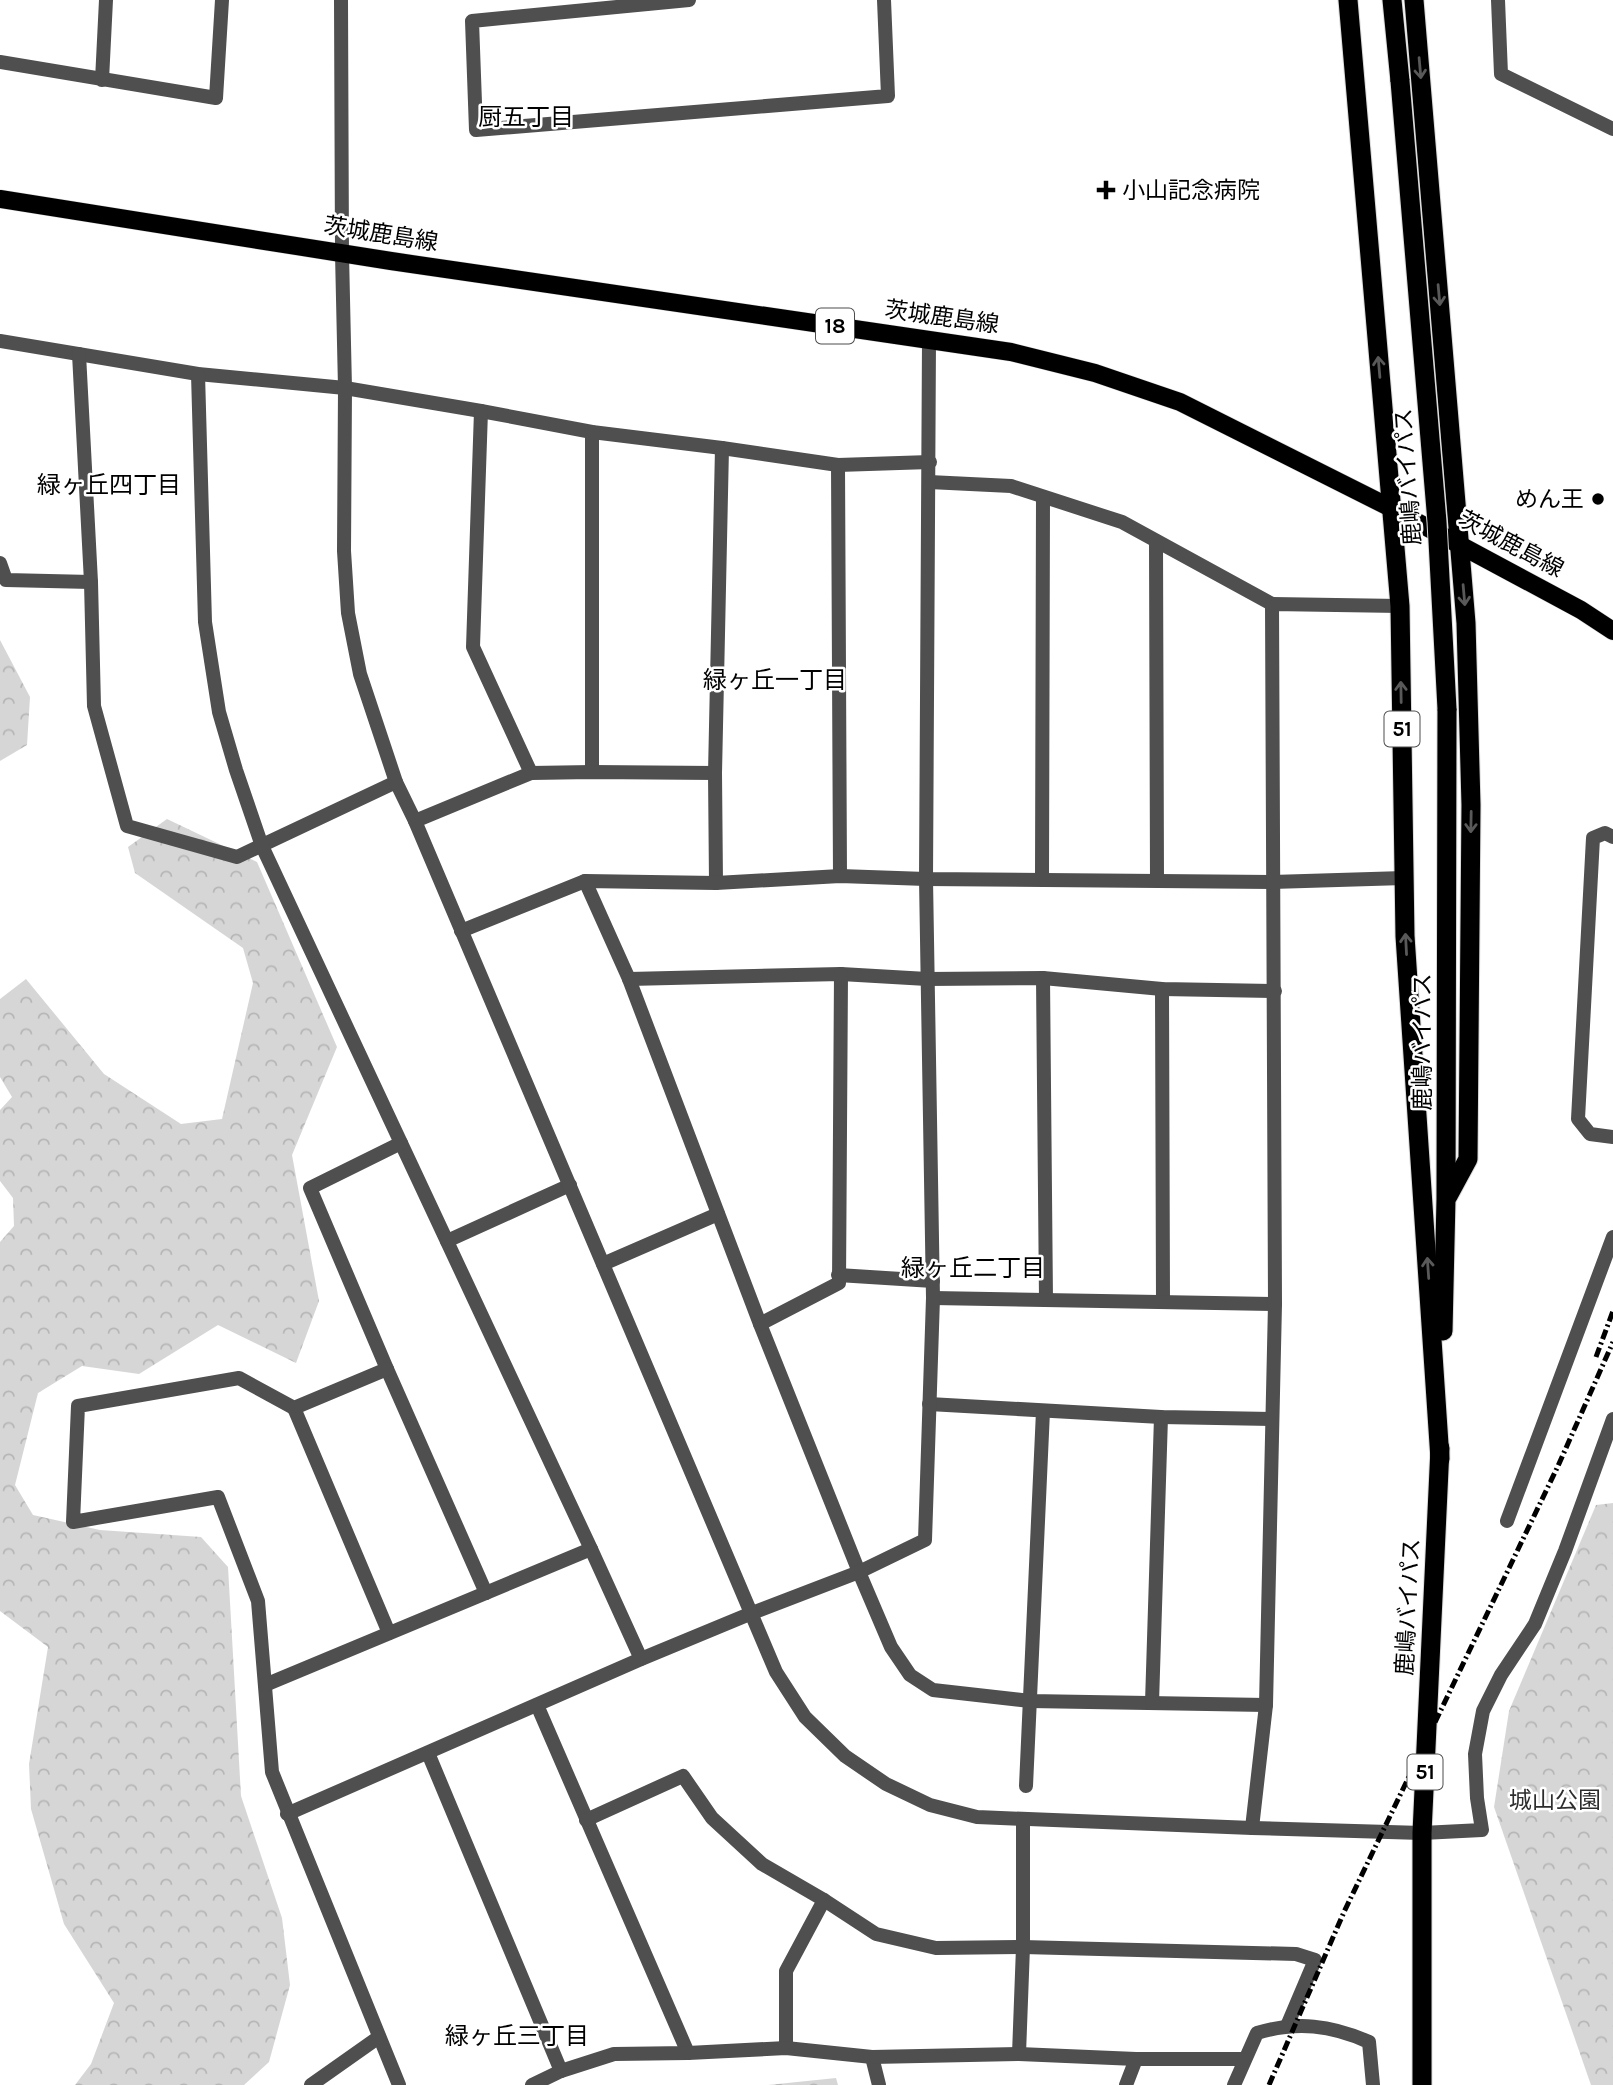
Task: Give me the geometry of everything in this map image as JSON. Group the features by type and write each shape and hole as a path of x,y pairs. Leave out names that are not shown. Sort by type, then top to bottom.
{"highway":[{"name":"51","path":"1348,0 1400,606 1405,936 1440,1459"},
{"name":"鹿嶋バイパス","path":"1392,0 1437,522 1447,709 1446,1199 1440,1459 1422,1833 1422,2085"},
{"name":"51","path":"1414,0 1466,623 1471,805 1468,1159 1446,1199"}],"main road":[{"name":"茨城鹿島線","path":"0,199 342,254 929,340 1023,355 1095,373 1180,402 1460,544 1581,610 1613,631"}],"street":[{"path":"102,80 106,0"},
{"path":"0,62 216,99 222,0"},
{"path":"341,0 344,551 348,613 360,674 396,782 415,821 776,1672 804,1717 845,1756 886,1784 930,1805 977,1817 1422,1833 1482,1830 1475,1754 1483,1711 1501,1675 1535,1624 1613,1419"},
{"path":"689,0 594,5 472,21 476,130 888,96 884,0"},
{"path":"1498,0 1501,74 1613,129"},
{"path":"287,1814 641,1659 859,1572 925,1540 933,1297 926,879 929,340"},
{"path":"0,341 198,374 345,388 592,432 838,465 930,462"},
{"path":"79,354 91,582 94,706 127,826 237,857 396,782"},
{"path":"198,374 205,622 219,712 262,846 641,1659"},
{"path":"481,411 472,647 531,774"},
{"path":"592,432 592,772"},
{"path":"716,883 715,774 722,448"},
{"path":"838,465 841,876"},
{"path":"929,482 1011,485 1122,522 1272,604 1400,606"},
{"path":"1042,878 1043,497"},
{"path":"1156,541 1157,880"},
{"path":"0,563 6,580 91,582"},
{"path":"1252,1828 1266,1705 1275,1304 1272,604"},
{"path":"415,821 531,774 715,774"},
{"path":"1613,836 1605,833 1593,838 1578,1119 1590,1134 1613,1137"},
{"path":"461,931 585,881 716,883 841,876 1272,882 1404,878"},
{"path":"585,881 629,978 760,1324 859,1572 891,1647 909,1675 933,1690 1030,1701 1266,1705"},
{"path":"629,978 841,974 927,979 1042,978 1162,989 1275,990"},
{"path":"760,1324 839,1283 841,974"},
{"path":"1042,978 1046,1300"},
{"path":"1162,989 1163,1302"},
{"path":"401,1143 310,1188 486,1593"},
{"path":"447,1241 570,1185"},
{"path":"603,1264 718,1214"},
{"path":"1507,1521 1613,1237"},
{"path":"838,1275 933,1281"},
{"path":"933,1297 1275,1304"},
{"path":"294,1408 387,1369"},
{"path":"389,1633 294,1408 239,1378 78,1406 73,1522 218,1497 258,1601 272,1772 399,2085"},
{"path":"929,1404 1161,1417 1272,1419"},
{"path":"1026,1786 1043,1411"},
{"path":"1152,1703 1161,1417"},
{"path":"265,1685 592,1549"},
{"path":"537,1705 688,2053"},
{"path":"428,1753 561,2071"},
{"path":"586,1820 683,1776 712,1818 762,1864 876,1934 936,1948 1023,1947 1296,1954 1315,1960 1287,2026"},
{"path":"1019,2054 1023,1947 1023,1819"},
{"path":"786,2048 786,1971 824,1900"},
{"path":"1234,2085 1257,2033 1287,2026 1311,2026 1349,2033 1369,2042 1373,2085"},
{"path":"311,2085 379,2037"},
{"path":"532,2085 561,2071 614,2054 786,2048 872,2057 1019,2054 1136,2059 1244,2059"},
{"path":"872,2057 879,2085"},
{"path":"1126,2085 1136,2059"}],"green space":[{"path":"0,640 30,697 27,745 0,761"},
{"path":"167,819 257,862 337,1047 292,1155 319,1301 296,1363 218,1325 139,1374 82,1366 38,1393 15,1485 33,1515 100,1530 201,1537 228,1567 241,1796 282,1918 290,1985 269,2062 244,2085 75,2085 91,2064 114,2003 64,1924 31,1809 29,1764 48,1647 0,1611 0,1242 14,1226 13,1198 0,1181 0,1110 12,1097 0,1077 0,999 26,979 104,1074 181,1124 222,1119 253,983 243,948 135,873 128,847"},
{"name":"城山公園","path":"1613,1503 1613,2085 1591,2085 1494,1807 1509,1711 1596,1505"},
{"path":"836,2078 838,2085 768,2085"}],"railway":[{"path":"1596,1357 1613,1311"},
{"path":"1269,2085 1344,1912 1558,1466 1613,1342"}],"place":[{"name":"小山記念病院","path":"1106,190"},
{"name":"めん王","path":"1598,499"}],"district":[{"name":"厨五丁目","path":"526,117"},
{"name":"緑ヶ丘四丁目","path":"109,485"},
{"name":"緑ヶ丘一丁目","path":"775,680"},
{"name":"緑ヶ丘二丁目","path":"973,1268"},
{"name":"緑ヶ丘三丁目","path":"517,2036"}]}
